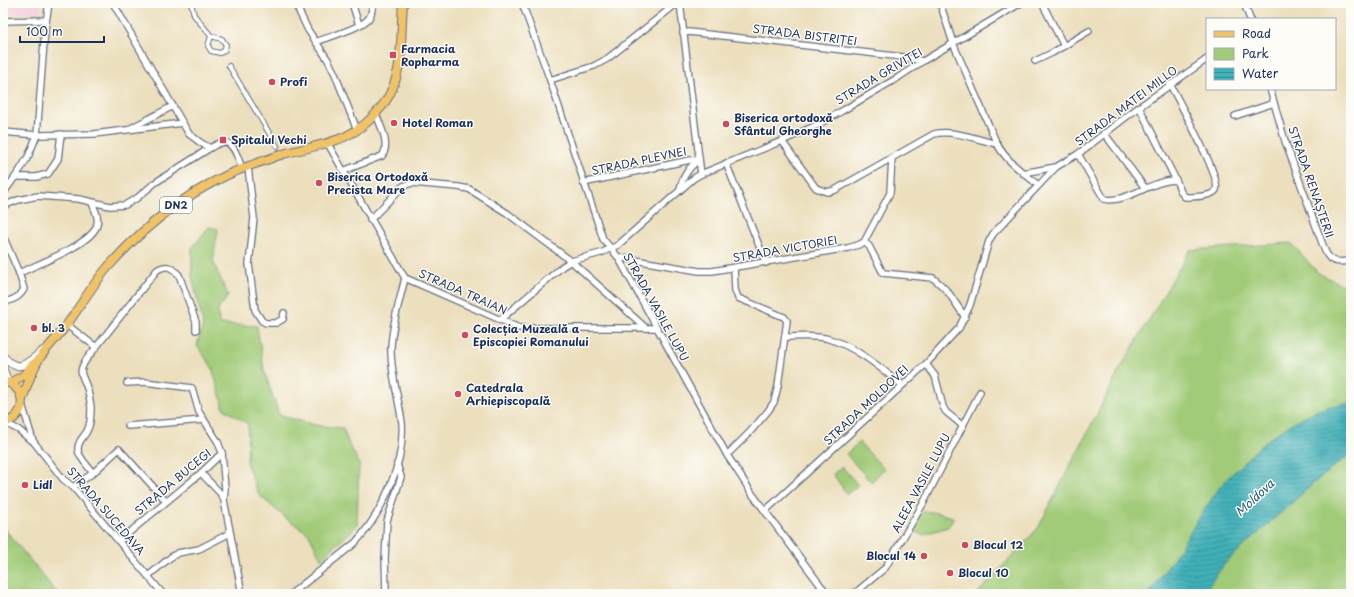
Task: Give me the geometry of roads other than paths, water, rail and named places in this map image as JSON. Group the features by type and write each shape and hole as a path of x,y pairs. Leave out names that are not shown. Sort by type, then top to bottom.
{"main road":[{"name":"DN2","path":"4,423 12,420 21,410 22,402 38,361 46,349 67,325 107,268 160,216 206,186 245,168 282,155 328,144 342,139 357,130 376,114 384,104 396,78 400,55 403,3"},
{"name":"DN2","path":"7,382 24,375 32,365 38,361"},
{"path":"7,382 19,392 22,402"}],"street":[{"path":"3,194 16,177 28,157 37,135 46,20 49,3"},
{"path":"113,3 189,134 210,148"},
{"path":"192,3 194,15 211,36 222,39 226,45 224,51 220,53 211,51 208,46 211,36"},
{"path":"295,3 301,18 328,60 335,74 357,130"},
{"path":"352,3 360,25"},
{"path":"316,42 360,25 368,20 371,15 372,3"},
{"name":"STRADA VASILE LUPU","path":"522,3 550,80 583,183 603,239 618,258 727,454 765,511 827,594"},
{"path":"550,80 594,66 607,59 676,4 680,3 701,174"},
{"path":"940,3 953,44 997,144 1007,159 1038,185"},
{"name":"STRADA GRIVIȚEI","path":"500,320 563,266 571,261 611,250 618,245 694,178 817,125 1021,3"},
{"path":"1042,3 1064,46"},
{"path":"1244,3 1250,18"},
{"path":"3,21 46,20"},
{"path":"1035,60 1052,53 1089,30"},
{"name":"STRADA BISTRIȚEI","path":"683,33 689,32 903,56 923,61"},
{"name":"STRADA MATEI MILLO","path":"970,304 989,241 993,234 1038,185 1056,167 1078,154 1170,84 1206,60"},
{"path":"229,66 276,146"},
{"path":"1139,107 1179,186 1180,192 1184,197 1207,195 1215,192 1217,188 1216,182 1204,151 1170,84"},
{"name":"STRADA RENAȘTERII","path":"1270,90 1285,141 1328,258 1337,262 1351,261"},
{"path":"1235,116 1274,102"},
{"path":"122,131 173,106"},
{"path":"343,171 382,156 385,152 386,148 384,136 376,114"},
{"path":"3,132 37,135 122,131 183,123"},
{"path":"782,141 816,188 827,192 835,190 928,137 939,133 953,134 997,144"},
{"path":"1104,133 1145,188"},
{"path":"16,177 36,177 48,174 58,159 61,134"},
{"path":"3,206 18,200 38,196 80,199 110,206 125,205 137,198 156,182 210,148 225,142 229,144 245,168 252,192 254,218 249,264 255,310 262,322 266,323 276,323 283,319 284,313"},
{"path":"291,594 362,535 380,507 388,490 398,464 401,445 402,422 391,348 405,278 370,220 328,144"},
{"path":"1078,154 1104,199 1110,201 1118,200 1145,188 1176,180"},
{"path":"892,158 890,193 864,242 869,246 883,273 933,278 948,292 965,317"},
{"name":"STRADA PLEVNEI","path":"583,183 690,160 699,160"},
{"name":"STRADA GRIVIȚEI","path":"680,190 681,185 693,164 699,160"},
{"path":"726,163 766,263"},
{"name":"STRADA MATEI MILLO","path":"1023,173 1056,167"},
{"path":"370,220 403,186 412,184 469,189 507,213 571,261 646,328"},
{"path":"19,273 74,247 92,234 97,226 98,216 92,203"},
{"path":"3,237 19,273 24,289 18,297 3,303"},
{"name":"STRADA VICTORIEI","path":"618,258 699,271 712,271 848,248 864,242"},
{"path":"93,473 78,450 78,445 90,425 88,389 81,376 81,370 86,360 162,267 167,266 174,268 179,275 196,322 196,330"},
{"path":"727,454 750,432 774,402 778,386 787,321 784,316 738,298 735,290 734,268"},
{"name":"STRADA TRAIAN","path":"405,278 519,328 656,328"},
{"name":"STRADA MOLDOVEI","path":"765,511 926,364 959,328 970,304"},
{"path":"67,325 96,347"},
{"path":"785,337 819,337 836,341 864,356 902,385"},
{"path":"3,356 10,364 21,366 27,364 46,349"},
{"path":"926,364 935,376 943,407 946,412 963,426"},
{"path":"3,369 7,382"},
{"path":"127,383 145,382 192,388 199,412 218,442 222,453 225,489 224,500 242,594"},
{"name":"ALEEA VASILE LUPU","path":"854,594 885,568 923,504 980,392"},
{"name":"STRADA SUCEDAVA","path":"22,402 33,441"},
{"path":"128,426 204,420"},
{"name":"STRADA SUCEDAVA","path":"4,423 18,430 33,441 63,479 72,487 119,541 163,594"},
{"path":"72,487 93,473 119,449 166,501"},
{"name":"STRADA BUCEGI","path":"119,541 202,473 222,453"},
{"path":"386,594 385,558 387,521 401,477 398,464"},
{"path":"202,473 220,493 224,500"},
{"path":"148,576 178,553 199,549 230,533"},
{"path":"811,594 822,588"}],"water":[{"name":"Moldova","path":"1351,403 1351,453 1315,482 1227,561 1203,594 1150,594 1220,487 1251,456 1276,434 1304,417 1334,405"}],"place":[{"name":"Farmacia Ropharma","path":"393,55"},
{"name":"Profi","path":"272,82"},
{"name":"Hotel Roman","path":"394,123"},
{"name":"Biserica ortodoxă Sfântul Gheorghe","path":"726,124"},
{"name":"Spitalul Vechi","path":"223,140"},
{"name":"Biserica Ortodoxă Precista Mare","path":"319,183"},
{"name":"bl. 3","path":"34,328"},
{"name":"Colecția Muzeală a Episcopiei Romanului","path":"465,335"},
{"name":"Catedrala Arhiepiscopală","path":"458,394"},
{"name":"Lidl","path":"25,485"},
{"name":"Blocul 12","path":"965,545"},
{"name":"Blocul 14","path":"924,556"},
{"name":"Blocul 10","path":"950,573"}]}
